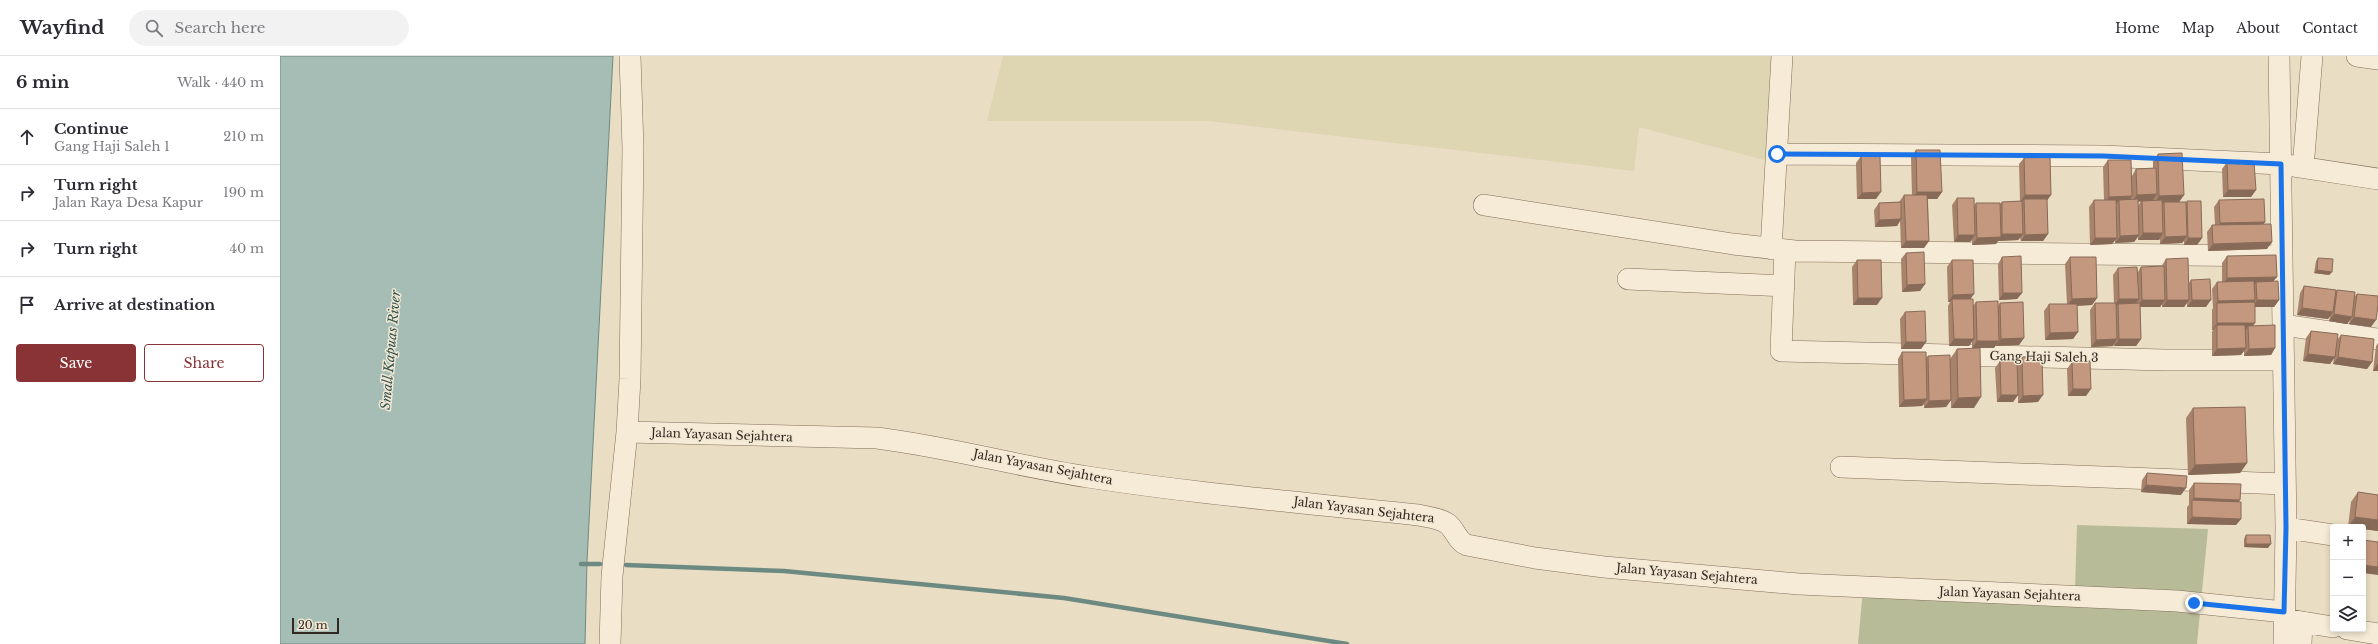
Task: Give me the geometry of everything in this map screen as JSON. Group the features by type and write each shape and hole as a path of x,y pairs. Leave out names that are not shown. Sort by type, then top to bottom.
{"street":[{"path":"610,644 612,576 627,432 630,379 633,148 630,56"},
{"path":"1628,279 1784,286 1778,250 1777,154 1782,56"},
{"path":"2278,56 2281,164 2284,484 2290,618 2284,644"},
{"path":"2304,156 2312,56"},
{"path":"2357,56 2378,59"},
{"path":"1777,154 2103,156 2281,164 2378,179"},
{"path":"1484,205 1778,250 1877,253 2281,256"},
{"name":"Gang Haji Saleh 3","path":"1784,286 1781,351 2158,360 2282,360"},
{"path":"2283,325 2378,339"},
{"name":"Jalan Yayasan Sejahtera","path":"627,432 877,438 913,443 1128,483 1431,518 1447,523 1459,540 1467,545 1535,558 1604,567 1799,584 2177,601 2290,618 2330,626"},
{"path":"1841,467 2284,484"},
{"path":"2286,528 2330,535"},
{"path":"2290,618 2301,644"},
{"path":"2366,632 2378,634"}],"shaded area":[{"path":"1003,56 1776,56 1776,163 1639,127 1634,171 1208,121 987,121"}],"green space":[{"path":"2077,525 2208,529 2197,644 1858,644 1863,589 2075,590"}],"water":[{"name":"Small Kapuas River","path":"280,56 613,56 587,561 585,644 280,644"}],"building":[{"path":"1916,150 1940,150 1942,192 1917,192"},
{"path":"2182,153 2184,195 2159,196 2158,154"},
{"path":"1861,156 1880,156 1881,192 1862,193"},
{"path":"2050,157 2051,195 2025,195 2024,158"},
{"path":"2108,160 2131,160 2132,196 2109,197"},
{"path":"2227,162 2254,162 2256,190 2228,190"},
{"path":"2156,168 2157,194 2137,195 2136,169"},
{"path":"1904,195 1927,195 1929,241 1906,241"},
{"path":"1957,198 1974,198 1975,235 1958,235"},
{"path":"2024,199 2047,199 2048,234 2025,235"},
{"path":"2138,199 2139,235 2120,236 2119,200"},
{"path":"2264,199 2265,222 2220,223 2219,200"},
{"path":"2094,200 2116,200 2117,238 2095,238"},
{"path":"2162,200 2163,233 2143,233 2142,201"},
{"path":"2022,201 2023,234 2002,234 2002,202"},
{"path":"2187,201 2201,201 2202,238 2188,238"},
{"path":"1901,202 1901,219 1879,220 1879,203"},
{"path":"2164,202 2186,202 2187,236 2165,237"},
{"path":"1976,203 2000,203 2001,237 1977,238"},
{"path":"2271,224 2272,242 2213,244 2212,225"},
{"path":"1924,252 1925,284 1907,285 1906,253"},
{"path":"2276,255 2277,277 2227,278 2227,256"},
{"path":"2021,256 2022,293 2003,293 2002,257"},
{"path":"2070,257 2096,257 2097,298 2072,299"},
{"path":"2188,258 2189,300 2167,300 2166,259"},
{"path":"2318,258 2333,259 2332,272 2317,270"},
{"path":"1857,260 1881,260 1882,298 1858,298"},
{"path":"1952,260 1973,260 1974,294 1953,295"},
{"path":"2164,266 2165,300 2142,300 2141,267"},
{"path":"2137,267 2139,299 2119,299 2118,268"},
{"path":"2210,279 2211,300 2192,300 2191,280"},
{"path":"2254,281 2255,300 2218,301 2217,282"},
{"path":"2278,281 2279,300 2257,300 2256,282"},
{"path":"2304,286 2336,290 2333,312 2302,308"},
{"path":"2337,290 2355,292 2352,317 2334,314"},
{"path":"2357,294 2378,296 2376,320 2354,317"},
{"path":"1952,299 1973,299 1974,339 1954,339"},
{"path":"1998,301 1999,341 1977,341 1976,302"},
{"path":"2023,302 2024,338 2001,339 2000,303"},
{"path":"2255,302 2255,323 2217,323 2217,303"},
{"path":"2095,303 2116,303 2117,339 2096,340"},
{"path":"2140,303 2141,339 2119,339 2118,304"},
{"path":"2049,304 2077,304 2078,332 2050,333"},
{"path":"1925,311 1926,342 1906,342 1905,312"},
{"path":"2217,325 2245,325 2246,348 2217,349"},
{"path":"2275,325 2275,348 2249,349 2248,326"},
{"path":"2311,331 2338,334 2335,357 2308,354"},
{"path":"2341,335 2374,339 2372,362 2338,357"},
{"path":"1980,348 1981,397 1958,398 1957,349"},
{"path":"1902,352 1926,352 1927,399 1904,400"},
{"path":"1950,355 1951,400 1929,401 1928,356"},
{"path":"2042,356 2043,395 2023,396 2022,357"},
{"path":"2017,360 2018,395 2001,395 2000,361"},
{"path":"2090,361 2091,389 2073,389 2072,362"},
{"path":"2245,407 2247,463 2195,465 2193,408"},
{"path":"2147,473 2187,476 2186,488 2146,485"},
{"path":"2194,483 2241,484 2240,500 2194,498"},
{"path":"2358,492 2378,495 2378,520 2355,517"},
{"path":"2192,500 2241,502 2241,519 2192,517"},
{"path":"2246,535 2270,535 2271,544 2246,544"},
{"path":"2366,540 2378,542 2378,567 2366,565"}],"waterway":[{"path":"581,564 600,564"},
{"path":"626,565 784,571 1064,598 1347,644"}],"route":[{"path":"1777,154 2103,156 2281,164 2282,360 2286,528 2284,612 2194,603"}]}
